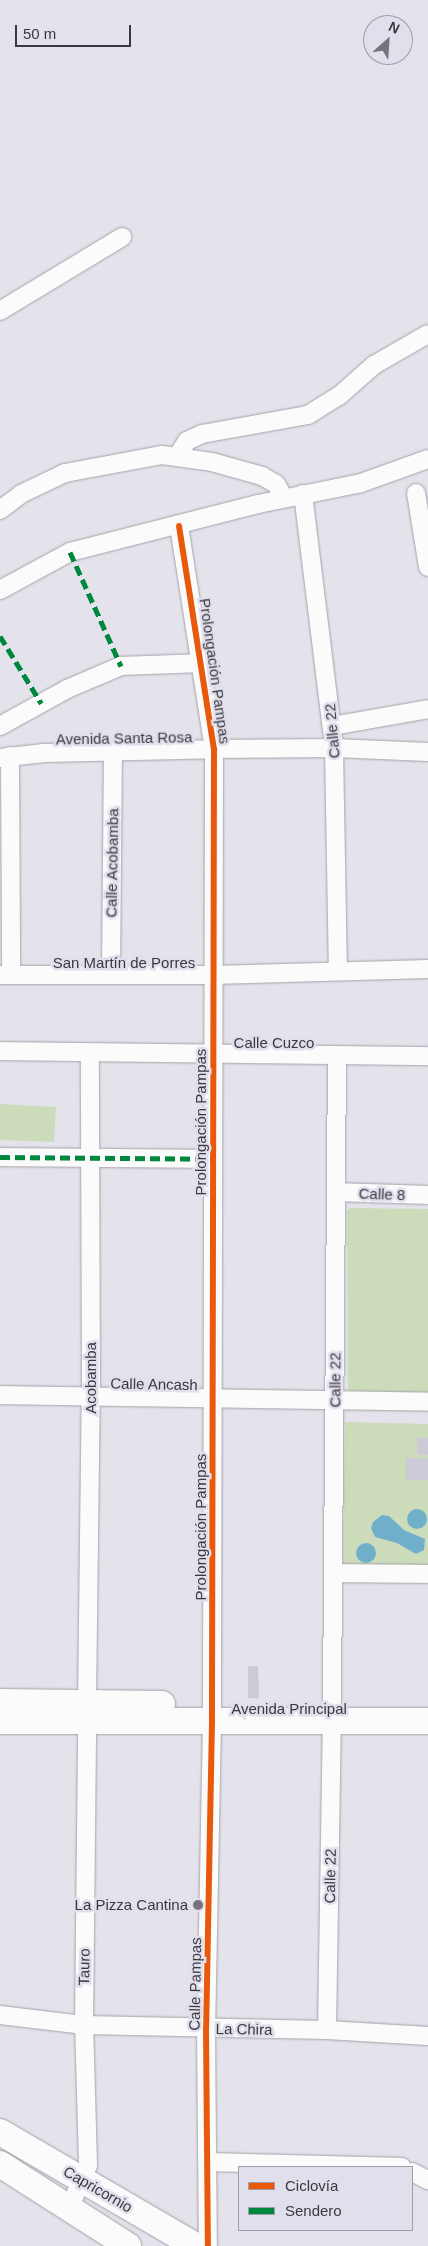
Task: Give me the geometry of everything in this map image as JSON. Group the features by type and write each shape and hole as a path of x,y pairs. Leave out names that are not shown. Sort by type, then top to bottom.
{"street":[{"path":"0,311 122,237"},
{"path":"178,455 187,441 202,434 308,414 340,396 374,365 428,334"},
{"path":"0,510 21,494 65,473 112,462 178,455 262,476 276,484 284,498"},
{"path":"0,590 70,552 122,536 178,526 284,498 361,483 428,459"},
{"path":"416,493 428,567"},
{"name":"Calle 22","path":"303,494 334,748 338,969"},
{"name":"Prolongación Pampas","path":"178,526 203,663 214,749 212,1713"},
{"path":"0,726 67,688 121,666 203,663"},
{"path":"332,726 428,709"},
{"name":"Avenida Santa Rosa","path":"5,757 113,751 214,749 334,748 428,752"},
{"name":"Calle Acobamba","path":"111,975 113,751"},
{"path":"5,757 6,975"},
{"name":"San Martín de Porres","path":"6,975 213,975 338,969 428,969"},
{"name":"Calle Cuzco","path":"0,1051 428,1056"},
{"name":"Acobamba","path":"87,1713 91,1396 90,1053"},
{"name":"Calle 22","path":"327,2030 336,1400 337,1056"},
{"path":"0,1157 213,1159"},
{"name":"Calle 8","path":"336,1192 428,1195"},
{"name":"Calle Ancash","path":"0,1395 428,1402"},
{"path":"333,1573 428,1574"},
{"name":"Avenida Principal","path":"0,1702 87,1713"},
{"name":"Avenida Principal","path":"332,1713 428,1704"},
{"name":"Avenida Principal","path":"0,1721 87,1713 332,1713 428,1721"},
{"name":"Tauro","path":"69,2208 84,2180 88,2165 84,2025 87,1713"},
{"name":"Calle Pampas","path":"208,2246 206,2029 212,1713"},
{"name":"La Chira","path":"0,2015 84,2025 327,2030 428,2036"},
{"name":"Capricornio","path":"0,2132 196,2246"},
{"path":"208,2162 363,2166"},
{"name":"Capricornio","path":"0,2164 128,2246"},
{"path":"413,2172 428,2180"}],"green space":[{"path":"0,1104 56,1107 54,1142 0,1140"},
{"path":"350,1208 428,1209 428,1393 348,1391 347,1211"},
{"path":"345,1422 428,1424 428,1568 343,1567"}],"water":[{"path":"417,1509 424,1512 427,1519 424,1526 417,1529 410,1526 407,1519 410,1512"},
{"path":"382,1515 389,1516 404,1530 425,1539 424,1550 416,1554 397,1543 375,1537 371,1528 373,1522"},
{"path":"366,1543 373,1546 376,1553 373,1560 366,1563 359,1560 356,1553 359,1546"}],"building":[{"path":"417,1438 428,1438 428,1455 417,1455"},
{"path":"406,1458 428,1458 428,1480 406,1480"},
{"path":"248,1666 258,1666 259,1698 248,1698"}],"marked path":[{"path":"70,552 121,666"},
{"path":"0,636 41,703"},
{"path":"0,1157 213,1159"}],"cycle path":[{"path":"179,526 214,749 212,1722 206,2029 208,2246"}],"place":[{"name":"La Pizza Cantina","path":"198,1905"}]}
